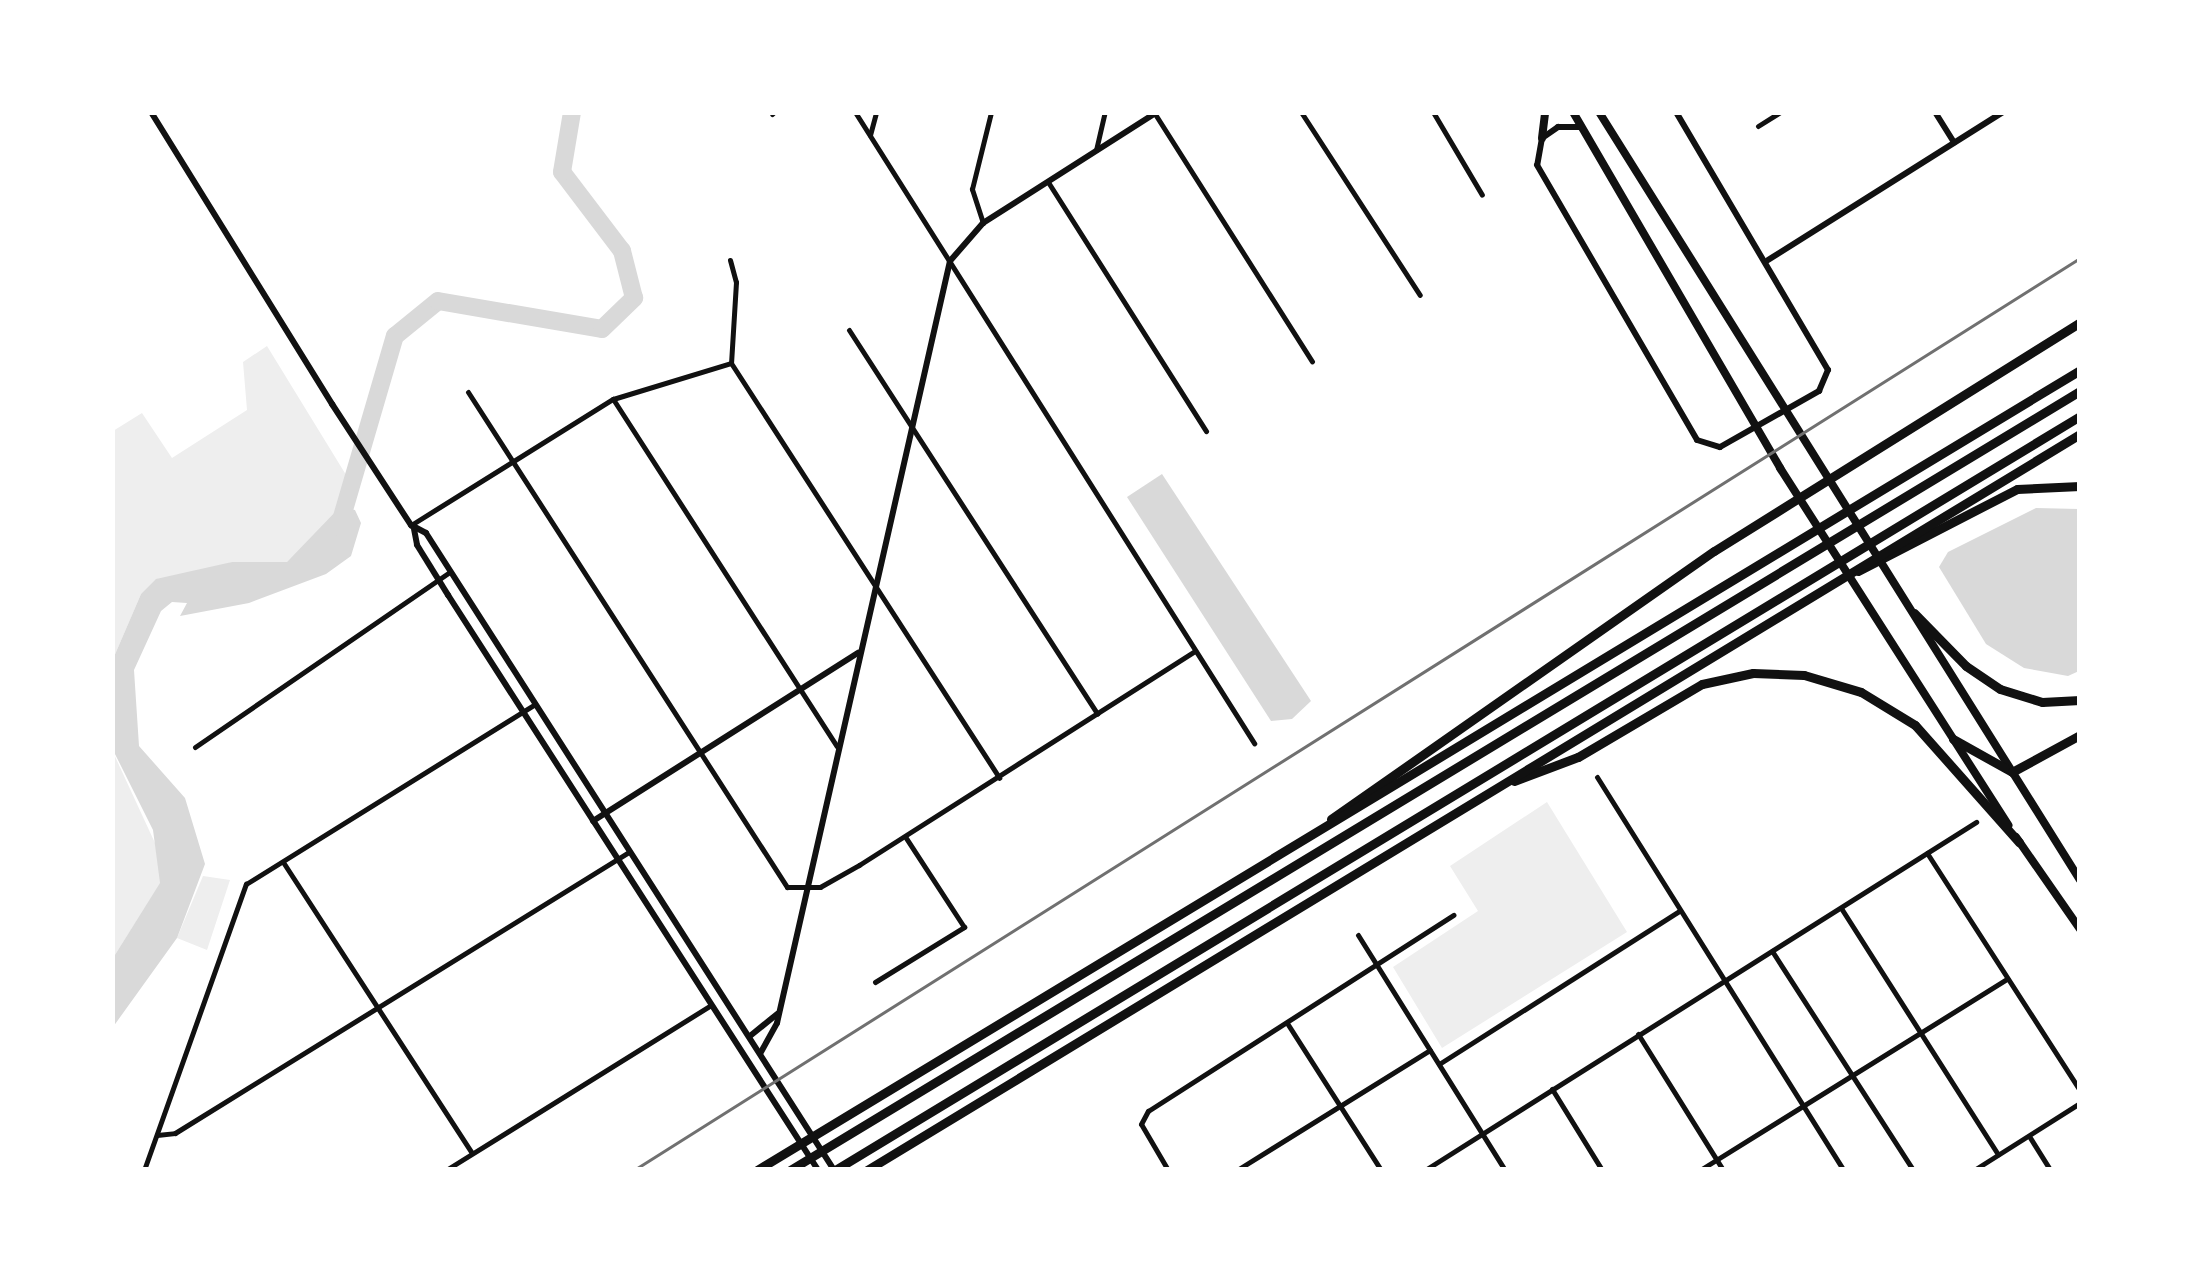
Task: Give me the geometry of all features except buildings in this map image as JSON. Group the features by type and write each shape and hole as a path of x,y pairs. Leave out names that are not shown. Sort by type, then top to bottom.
{"highway":[{"path":"1310,837 1379,780 1687,568 2080,322"},
{"path":"754,1170 2080,370"},
{"path":"790,1170 2080,391"},
{"path":"835,1170 2080,416"},
{"path":"867,1169 2080,434"},
{"path":"1828,584 1905,552 2017,489 2080,486"},
{"path":"1914,614 1966,666 2000,689 2042,702 2080,700"},
{"path":"1492,788 1578,757 1702,684 1754,673 1792,674 1861,692 1915,725 2019,842"},
{"path":"1953,739 2012,772 2080,735"}],"main road":[{"path":"1542,138 1545,112"},
{"path":"1573,112 1799,497 2019,842 2080,928"},
{"path":"1602,114 2080,880"}],"street":[{"path":"151,112 413,527 438,580 818,1170"},
{"path":"855,112 1254,744"},
{"path":"870,135 876,112"},
{"path":"983,223 972,189 990,112"},
{"path":"1096,150 1105,112"},
{"path":"1301,112 1420,295"},
{"path":"1433,112 1482,195"},
{"path":"1582,127 1558,127 1542,138 1535,154 1545,181 1658,376 1707,446 1732,444 1826,380 1824,354 1676,112"},
{"path":"1758,126 1780,112"},
{"path":"1934,112 1954,143"},
{"path":"1768,260 2003,112"},
{"path":"760,1052 777,1014 860,651 915,435 950,261 983,223 1156,113 1312,362"},
{"path":"1048,182 1206,431"},
{"path":"730,260 736,282 731,362 999,778"},
{"path":"849,330 1097,714"},
{"path":"413,527 613,398 731,362"},
{"path":"468,392 787,887 820,887 906,838 1196,651"},
{"path":"613,398 838,746"},
{"path":"413,527 426,533 835,1170"},
{"path":"195,747 450,572"},
{"path":"593,821 702,756 837,670 860,651"},
{"path":"837,670 856,670"},
{"path":"144,1170 242,891 535,704"},
{"path":"1597,777 1844,1170"},
{"path":"1426,1170 1976,822"},
{"path":"874,982 964,927 906,838"},
{"path":"157,1135 175,1133 630,850"},
{"path":"1927,853 2080,1090"},
{"path":"283,862 472,1153"},
{"path":"1841,908 1998,1154"},
{"path":"1439,1064 1679,911"},
{"path":"1168,1170 1142,1118 1453,915"},
{"path":"1358,935 1506,1170"},
{"path":"1772,951 1913,1170"},
{"path":"1700,1170 2007,979"},
{"path":"446,1170 712,1005"},
{"path":"750,1036 777,1014"},
{"path":"1287,1023 1381,1170"},
{"path":"1638,1034 1723,1170"},
{"path":"1237,1170 1430,1050"},
{"path":"1552,1089 1602,1170"},
{"path":"1974,1170 2080,1103"},
{"path":"2029,1136 2050,1170"}],"shaded area":[{"path":"267,346 351,483 332,522 287,562 232,562 141,594 113,659 113,431 142,413 172,458 247,410 243,362"},
{"path":"1162,474 1311,701 1292,719 1271,721 1127,497"},
{"path":"340,507 355,510 361,523 351,556 326,574 249,603 180,616 187,603 172,602 161,611 134,670 139,746 185,798 205,864 177,938 113,1027 113,958 160,883 153,830 113,750 113,659 141,594 156,579 232,562 287,562"},
{"path":"2036,508 2079,509 2079,671 2068,676 2024,668 1986,644 1939,567 1948,552"},
{"path":"112,750 161,856 160,884 113,958"},
{"path":"1547,802 1627,932 1442,1048 1393,967 1478,911 1450,866"},
{"path":"203,876 230,880 207,950 177,938"}],"waterway":[{"path":"339,527 395,336 438,301 602,329 634,298 622,251 562,172 572,112"}],"railway":[{"path":"634,1170 2080,258"}]}
